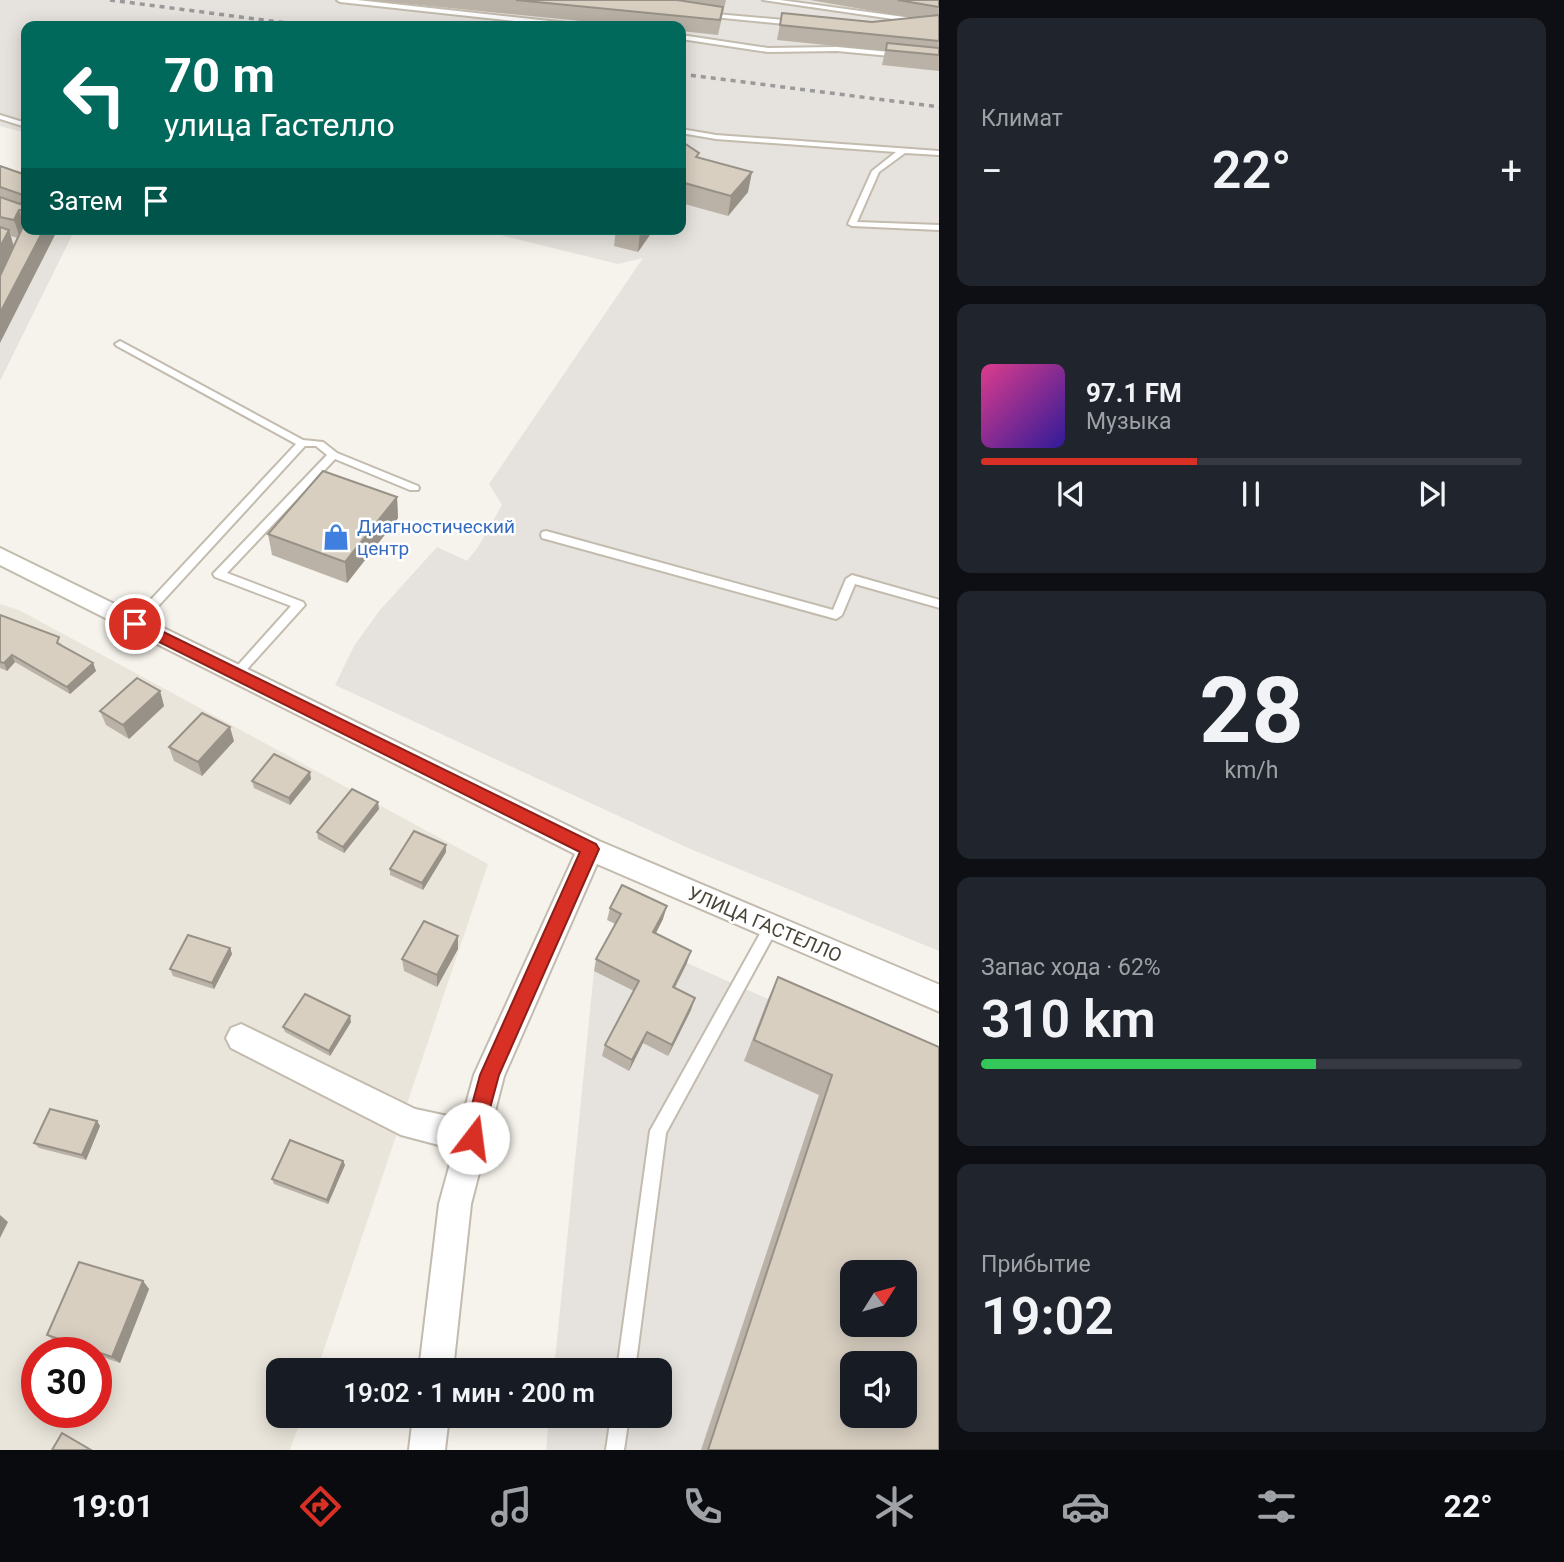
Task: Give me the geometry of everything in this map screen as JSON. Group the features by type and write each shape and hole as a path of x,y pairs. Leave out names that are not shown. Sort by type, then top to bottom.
{"street":[{"name":"УЛИЦА ГАСТЕЛЛО","path":"0,556 590,849 939,999"},
{"path":"437,1358 455,1204 489,1075 590,849"},
{"path":"242,1038 412,1124 473,1138"},
{"path":"427,1450 430,1428"}],"lane":[{"path":"340,0 531,21"},
{"path":"766,0 939,24"},
{"path":"700,15 802,24"},
{"path":"903,28 939,24"},
{"path":"686,38 768,50 837,49 914,56"},
{"path":"0,117 21,123"},
{"path":"686,132 716,137 939,153"},
{"path":"904,150 876,170 852,224 939,228"},
{"path":"120,344 302,443"},
{"path":"135,624 302,443 313,441 333,455 414,488"},
{"path":"236,674 299,605 219,574 333,455"},
{"path":"546,535 836,615 852,579 939,604"},
{"path":"628,1358 658,1131 771,927"},
{"path":"615,1450 618,1428"}],"shaded area":[{"path":"0,0 939,0 939,951 688,848 335,685 354,646 380,610 437,547 467,561 478,547 502,505 489,484 643,258 618,264 500,235 686,235 686,21 21,21 21,132 0,126"},
{"path":"0,173 21,218 21,235 72,235 0,381"},
{"path":"0,604 19,610 488,864 321,1358 266,1358 266,1428 298,1428 290,1450 0,1450"},
{"path":"617,929 939,1075 939,1450 546,1450 548,1428 672,1428 672,1358 555,1358 594,971"}],"building":[{"path":"516,0 677,0 723,7 720,20"},
{"path":"898,0 939,0 939,7"},
{"path":"782,13 872,22 939,15 939,41 780,25"},
{"path":"887,43 939,48 939,55 886,50"},
{"path":"686,144 699,153 696,157 752,172 731,196 686,183"},
{"path":"0,166 21,173 21,194 0,187"},
{"path":"0,197 20,204 21,210 14,220 0,217"},
{"path":"0,227 9,230 0,247"},
{"path":"21,231 21,235 41,235 0,313 0,276"},
{"path":"323,471 397,497 345,562 268,534"},
{"path":"0,615 59,637 57,643 93,663 67,687 12,655 4,663 0,662"},
{"path":"137,678 160,691 123,725 100,711"},
{"path":"202,713 230,727 198,762 169,747"},
{"path":"274,754 310,772 289,798 252,781"},
{"path":"352,789 378,802 343,847 317,832"},
{"path":"414,831 446,845 422,883 390,869"},
{"path":"622,885 667,906 653,932 691,951 673,987 695,998 672,1045 647,1032 632,1060 605,1045 639,981 596,959 621,914 610,908"},
{"path":"424,921 458,936 437,975 402,959"},
{"path":"188,935 230,948 212,983 170,969"},
{"path":"778,977 939,1047 939,1450 708,1450 832,1075 754,1040"},
{"path":"305,994 350,1016 329,1051 283,1027"},
{"path":"50,1109 97,1121 82,1155 34,1143"},
{"path":"290,1140 343,1161 327,1200 272,1179"},
{"path":"79,1262 143,1281 112,1357 112,1337 47,1335"},
{"path":"62,1433 91,1450 52,1450"}],"railway":[{"path":"110,0 272,21"},
{"path":"686,75 939,107"}],"place":[{"name":"Диагностический центр","path":"336,537"}],"route":[{"path":"135,624 590,849 543,948 489,1075 473,1138"}]}
